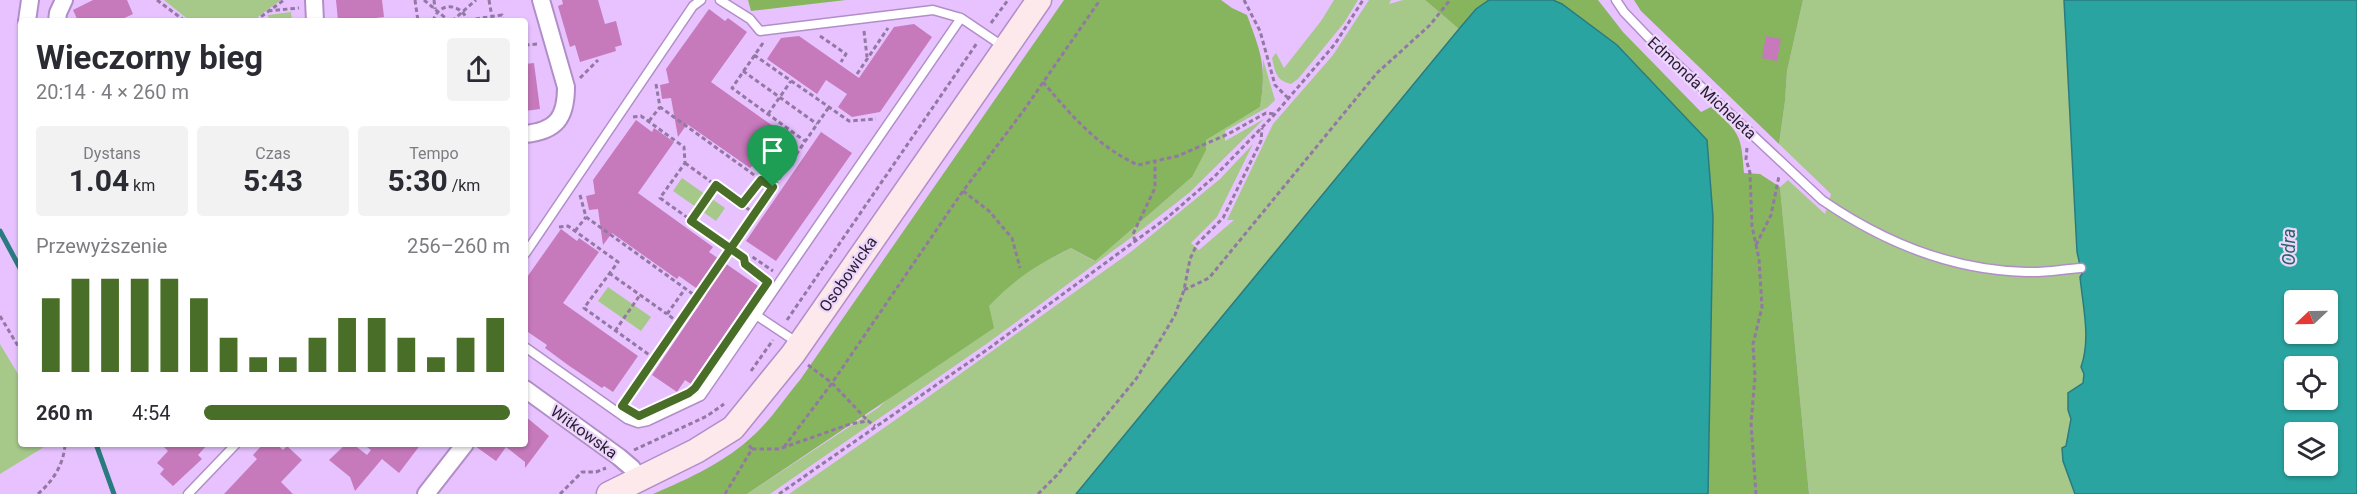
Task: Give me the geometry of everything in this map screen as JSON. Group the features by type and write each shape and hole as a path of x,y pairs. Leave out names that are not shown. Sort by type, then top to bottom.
{"street":[{"path":"27,18 30,0"},
{"path":"57,18 64,0"},
{"path":"528,134 537,133 560,119 566,101 566,87 541,0"},
{"name":"Osobowicka","path":"609,494 696,451 733,428 796,349 1039,0"},
{"path":"308,4 314,18"},
{"name":"Witkowska","path":"528,391 619,457 632,468 639,479"},
{"path":"426,494 463,447"}],"lane":[{"path":"528,250 693,6 700,0"},
{"path":"720,0 750,20 760,31 933,10 961,18 1005,48"},
{"name":"Edmonda Micheleta","path":"1616,0 1648,37 1822,200 1852,221 1923,254 1963,265 2028,273 2081,268"},
{"path":"528,349 627,419 638,423 648,421 701,396 961,18"},
{"path":"756,315 779,331 796,349"},
{"path":"188,494 233,447"}],"path":[{"path":"157,0 181,18"},
{"path":"259,18 284,0"},
{"path":"415,0 418,18"},
{"path":"424,0 446,18"},
{"path":"434,0 436,10 434,18"},
{"path":"451,0 452,6"},
{"path":"454,18 476,0"},
{"path":"489,0 492,17"},
{"path":"748,375 1008,0"},
{"path":"784,447 832,383 963,191 1100,0"},
{"path":"1244,0 1260,31 1275,85 1287,98"},
{"path":"778,494 988,350 1168,217 1214,177 1275,114 1335,44 1363,0"},
{"path":"1184,290 1209,278 1377,73 1430,25 1450,0"},
{"path":"267,11 308,4"},
{"path":"436,10 452,6 463,11 466,18"},
{"path":"486,18 502,15 502,18"},
{"path":"857,74 891,23"},
{"path":"864,27 868,58"},
{"path":"814,32 846,54 841,62"},
{"path":"767,41 754,55 732,87 805,141"},
{"path":"754,55 849,121 881,119"},
{"path":"743,71 817,124"},
{"path":"655,80 660,107 773,187"},
{"path":"768,114 791,81"},
{"path":"1043,82 1084,128 1105,146 1138,165 1178,156 1228,134 1266,113 1275,114"},
{"path":"649,121 660,107"},
{"path":"618,412 829,107"},
{"path":"628,118 641,116 684,147 685,163 660,198 744,258 745,264 768,282 779,266"},
{"path":"1038,494 1057,475 1136,379 1175,315 1184,290 1190,259 1197,244 1223,218 1261,141 1262,128"},
{"path":"1753,135 1747,144 1746,159 1750,173 1752,226 1762,307 1753,344 1755,376 1751,423 1756,494"},
{"path":"1135,242 1133,234 1155,188 1155,161"},
{"path":"1756,245 1771,215 1782,162"},
{"path":"685,163 755,214"},
{"path":"742,204 753,187 761,180"},
{"path":"691,221 716,185"},
{"path":"579,190 586,217 697,297"},
{"path":"963,191 989,211 1012,238 1020,268"},
{"path":"586,217 575,231 618,262 584,308 655,359"},
{"path":"744,258 751,256 775,272"},
{"path":"609,273 679,323"},
{"path":"667,314 685,289"},
{"path":"615,331 640,295"},
{"path":"0,316 18,346"},
{"path":"796,349 875,426"},
{"path":"633,450 707,416 728,401"},
{"path":"733,428 752,449 779,449 850,424 868,421"},
{"path":"38,494 51,483 59,467 64,447"},
{"path":"725,494 752,449"},
{"path":"560,494 582,472 596,472 611,465"}],"shaded area":[{"path":"164,0 281,0 256,18 186,18"},
{"path":"748,0 846,0 751,11"},
{"path":"1064,0 1221,0 1247,15 1252,28 1263,70 1260,107 1206,140 1206,150 1192,177 1095,261 1071,248 1027,273 989,306 994,328 747,494 653,494 720,461 744,444 773,415 800,380"},
{"path":"1334,0 1358,0 1344,23 1298,79 1291,84 1286,83 1275,71 1272,58 1276,53 1284,68 1321,21"},
{"path":"1369,0 1391,0 1389,4 1403,0 1425,0 1459,29 1076,494 789,494 1132,251 1220,179 1253,144 1217,217 1191,243 1199,250 1234,220 1227,220 1273,124 1333,55"},
{"path":"1425,0 1489,0 1476,9 1459,29"},
{"path":"1553,0 1598,0 1623,32 1701,112 1711,107 1728,123 1740,142 1744,173 1760,174 1780,187 1809,494 1708,494 1709,413 1617,45"},
{"path":"1634,0 1803,0 1787,71 1779,144 1641,11"},
{"path":"1803,0 2064,0 2077,252 2082,274 2080,278 2086,334 2081,367 2084,374 2083,383 2072,392 2068,410 2071,419 2063,461 2075,494 1809,494 1780,187 1788,180 1825,214 1831,194 1779,144 1787,71"},
{"path":"291,12 292,18 268,18 268,15"},
{"path":"1263,59 1275,100 1268,107 1225,131 1225,141 1264,119 1189,193 985,345 770,494 747,494 878,408 1012,282 1034,267 1071,248 1094,261 1192,177 1205,140 1260,107"},
{"path":"682,178 725,208 716,221 673,191"},
{"path":"608,287 651,317 641,331 598,301"},
{"path":"0,344 18,374 18,447 44,447 0,474"}],"water":[{"path":"1489,0 1553,0 1562,4 1617,45 1707,140 1713,217 1708,494 1076,494 1459,29 1476,9"},
{"name":"Odra","path":"2064,0 2357,0 2357,494 2075,494 2063,461 2062,448 2066,446 2071,419 2068,410 2068,393 2083,383 2084,374 2081,367 2085,345 2085,323 2080,277 2082,274 2077,252"}],"building":[{"path":"93,0 127,0 133,14 124,18 77,18 73,10"},
{"path":"336,0 382,0 384,17 338,18"},
{"path":"562,0 598,0 605,24 616,21 622,45 615,47 616,51 580,62 575,45 570,47 558,6 563,4"},
{"path":"709,9 725,21 728,18 747,32 711,82 787,136 761,172 752,166 750,168 687,124 678,137 671,98 662,99 660,85 669,83 666,69"},
{"path":"914,24 932,37 880,112 852,117 838,107 847,94 826,80 817,94 767,59 781,38 799,36 859,78 894,27"},
{"path":"1766,36 1781,39 1777,61 1762,58"},
{"path":"534,63 540,109 528,111 528,64"},
{"path":"636,120 652,132 654,128 674,142 638,193 713,247 709,252 758,286 691,384 685,380 677,392 652,375 706,295 679,276 677,279 612,233 603,245 598,209 589,210 586,196 595,194 593,180"},
{"path":"821,132 852,153 776,261 746,241"},
{"path":"561,229 577,241 579,238 599,252 563,303 638,356 613,392 604,386 602,388 568,365 545,348 547,345 528,332 528,276"},
{"path":"528,418 549,436 525,468 525,462 506,447 528,447"},
{"path":"164,447 205,447 198,455 202,459 173,486 160,474 164,469 157,463 168,451"},
{"path":"260,447 280,447 283,450 288,447 302,460 281,482 293,494 224,494 257,459 253,455"},
{"path":"343,447 357,447 367,455 371,450 367,447 419,447 399,473 382,459 355,491 350,477 329,460"},
{"path":"476,447 506,447 496,461"}],"waterway":[{"path":"0,231 18,264"},
{"path":"97,447 114,494"}],"route":[{"path":"773,187 731,249 622,406 639,416 695,388 768,282 745,264 744,258 731,249 691,221 716,185 742,204 761,180 773,187"}]}
